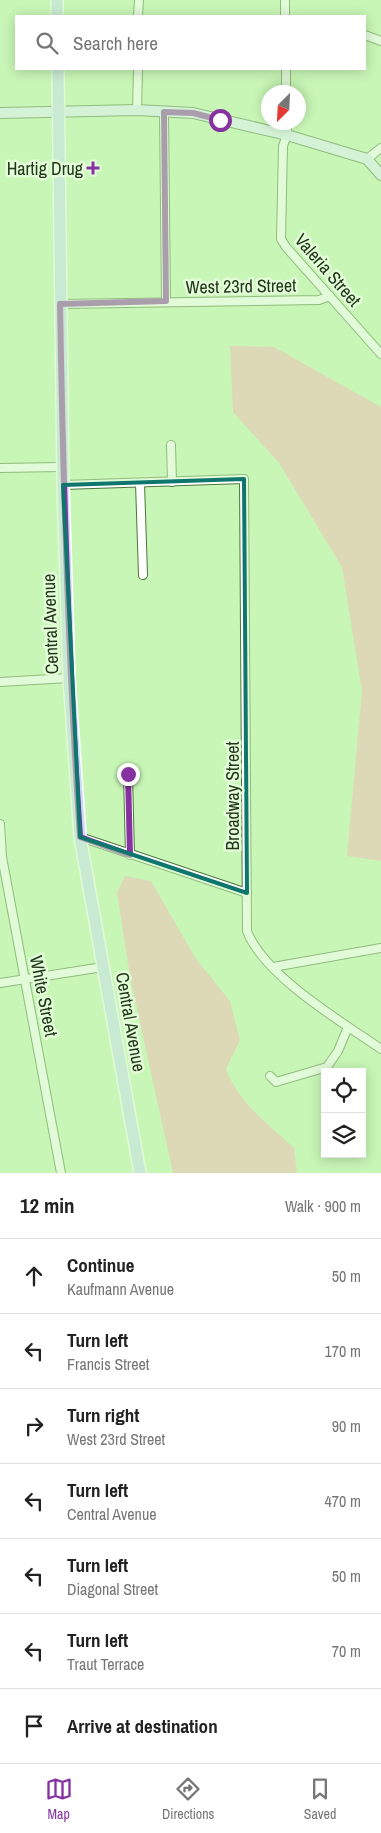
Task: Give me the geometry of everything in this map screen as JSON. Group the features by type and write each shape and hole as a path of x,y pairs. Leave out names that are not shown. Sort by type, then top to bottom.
{"main road":[{"path":"57,0 57,15"},
{"name":"Central Avenue","path":"58,70 62,467 69,678 80,837 140,1173"},
{"path":"0,113 137,110 193,113 287,135 367,159 381,175"}],"street":[{"path":"138,15 139,0"},
{"path":"285,0 285,15"},
{"path":"366,35 381,41"},
{"path":"137,110 138,70"},
{"path":"286,70 286,85"},
{"path":"164,112 166,301"},
{"name":"Valeria Street","path":"287,130 283,146 281,239 381,354"},
{"path":"367,159 381,148"},
{"name":"West 23rd Street","path":"60,304 320,300 330,296"},
{"path":"63,485 172,482 170,445"},
{"path":"0,468 62,467"},
{"name":"Broadway Street","path":"172,482 244,479 247,931 251,942 273,967 304,995 381,1049"},
{"path":"140,483 143,575"},
{"path":"0,682 69,678"},
{"path":"128,774 130,855"},
{"name":"White Street","path":"0,824 2,858 61,1173"},
{"path":"80,837 247,893"},
{"path":"273,967 381,948"},
{"path":"0,983 103,967"},
{"path":"270,1076 276,1082 327,1067 338,1051 348,1027"}],"highlighted area":[{"path":"244,479 247,893 80,837 63,485"}],"shaded area":[{"path":"230,346 274,347 381,407 381,861 347,856 362,691 342,567 279,463 233,412"},
{"path":"125,876 151,881 196,959 230,1001 240,1040 226,1069 231,1081 246,1102 294,1148 297,1173 173,1173 130,977 117,892"}],"place":[{"name":"Hartig Drug","path":"93,168"}],"route":[{"path":"128,774 130,855 80,837 69,678 60,304 166,301 164,112 193,113 220,120"}]}
